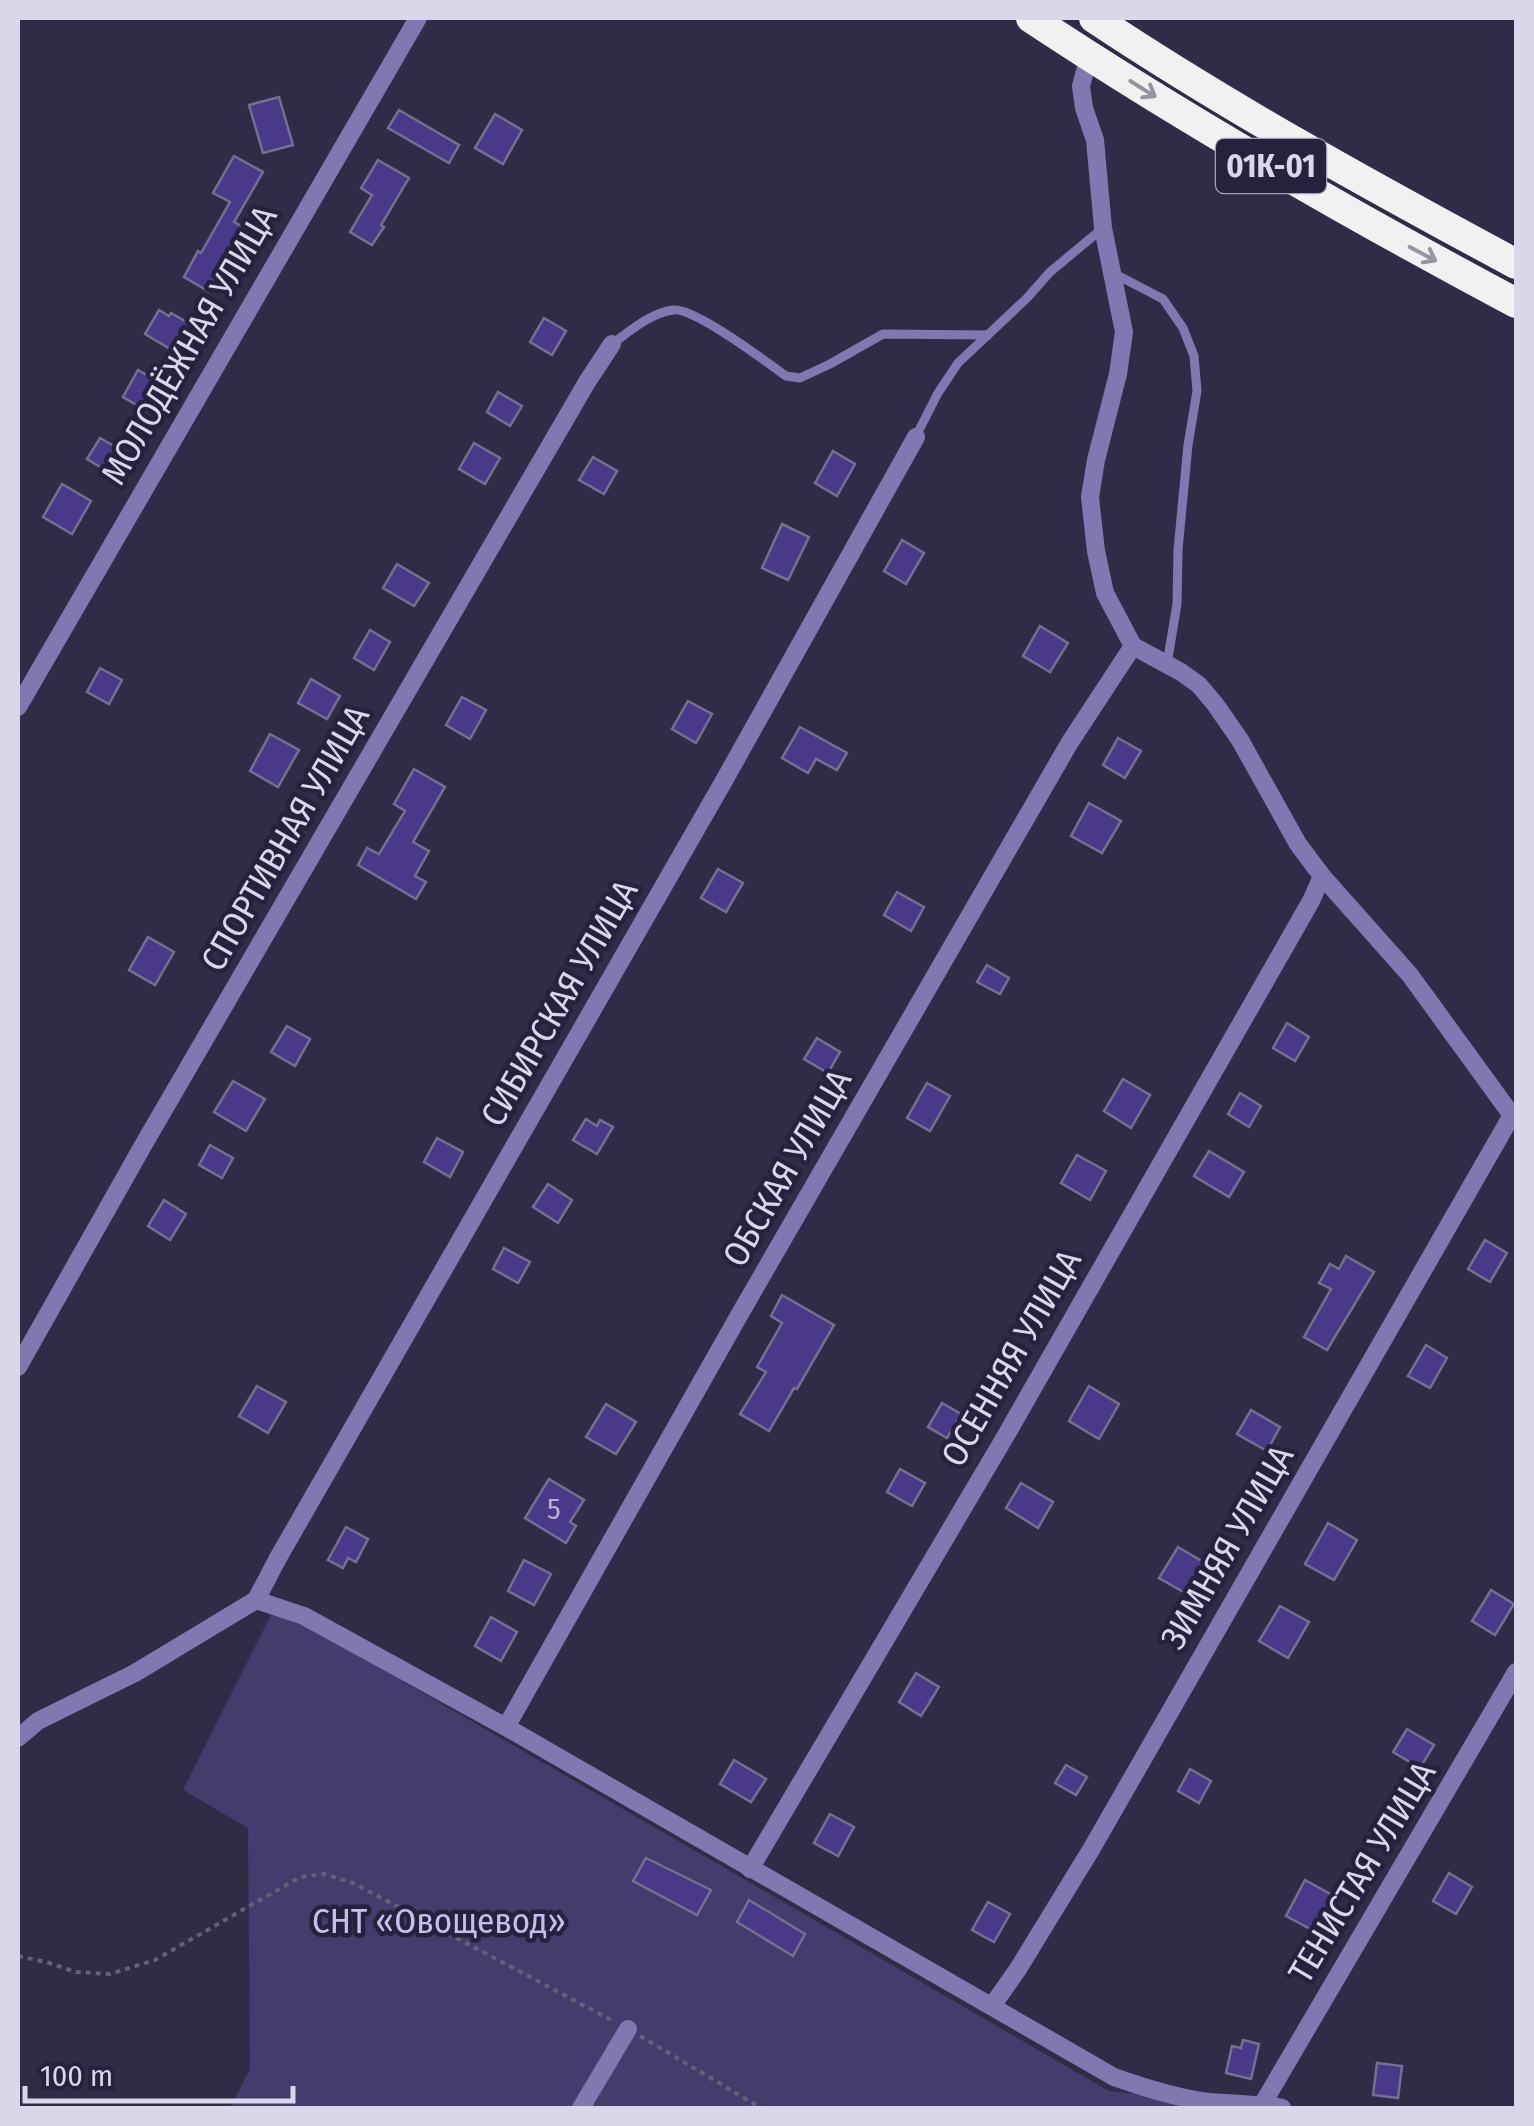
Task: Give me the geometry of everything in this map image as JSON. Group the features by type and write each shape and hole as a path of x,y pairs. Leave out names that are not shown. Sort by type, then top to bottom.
{"highway":[{"name":"01К-01","path":"1031,18 1224,139 1516,303"},
{"name":"01К-01","path":"1094,18 1179,73 1516,264"}],"street":[{"name":"МОЛОДЁЖНАЯ УЛИЦА","path":"18,706 418,18"},
{"path":"1088,56 1081,86 1096,140 1103,228 1124,332 1090,497 1105,593 1133,646 1198,684 1215,704 1240,740 1298,844 1410,975 1514,1118"},
{"name":"СПОРТИВНАЯ УЛИЦА","path":"18,1367 164,1109 612,344"},
{"name":"СИБИРСКАЯ УЛИЦА","path":"256,1600 725,779 916,436"},
{"name":"ОБСКАЯ УЛИЦА","path":"506,1727 1070,742 1133,646"},
{"name":"ОСЕННЯЯ УЛИЦА","path":"750,1868 1004,1438 1322,876"},
{"name":"ЗИМНЯЯ УЛИЦА","path":"992,2006 1092,1848 1514,1118"},
{"path":"18,1738 38,1721 135,1673 256,1600 304,1616 506,1727 1114,2077 1156,2092 1207,2102 1282,2108"},
{"name":"ТЕНИСТАЯ УЛИЦА","path":"1262,2105 1516,1672"},
{"path":"580,2108 628,2029"}],"lane":[{"path":"916,436 958,364 1050,272 1103,228"},
{"path":"1110,272 1164,299 1183,328 1194,356 1196,392 1167,664"},
{"path":"612,344 656,314 677,308 699,317 786,376 800,378 883,334 988,335"}],"path":[{"path":"18,1956 76,1972 110,1974 155,1960 300,1877 324,1874 353,1882 628,2029 760,2108"}],"green space":[{"name":"СНТ «Овощевод»","path":"275,1607 1109,2091 1271,2108 230,2108 250,2069 248,1828 183,1790"}],"building":[{"path":"279,97 293,145 263,153 249,105"},
{"path":"399,110 459,145 449,163 388,128"},
{"path":"495,114 522,130 503,164 475,148"},
{"path":"234,156 263,172 234,222 262,237 246,264 229,254 208,291 184,277 230,202 213,193"},
{"path":"378,160 409,178 372,245 350,232 372,195 361,188"},
{"path":"159,310 193,326 177,353 145,334"},
{"path":"544,318 566,331 552,355 530,342"},
{"path":"138,370 162,384 147,411 123,397"},
{"path":"498,392 522,406 510,426 487,412"},
{"path":"100,438 121,450 109,472 87,459"},
{"path":"474,443 500,458 485,484 459,469"},
{"path":"833,451 855,464 837,496 815,483"},
{"path":"593,457 617,471 604,494 579,480"},
{"path":"62,484 91,501 72,534 43,517"},
{"path":"782,524 809,537 788,580 762,568"},
{"path":"902,540 924,553 906,584 884,571"},
{"path":"397,564 429,583 414,606 383,588"},
{"path":"1040,626 1068,643 1050,672 1023,656"},
{"path":"370,630 390,642 374,670 354,658"},
{"path":"100,668 122,680 109,704 87,692"},
{"path":"311,679 340,696 327,719 298,703"},
{"path":"462,697 486,710 470,739 446,725"},
{"path":"688,701 712,714 696,743 672,729"},
{"path":"800,727 847,753 837,770 816,759 808,773 782,758"},
{"path":"270,734 299,750 278,787 250,771"},
{"path":"1118,738 1141,751 1125,778 1103,765"},
{"path":"414,769 445,787 413,842 429,851 415,876 426,882 416,899 358,865 367,848 379,854 405,811 394,804"},
{"path":"1089,803 1121,821 1102,853 1071,836"},
{"path":"718,869 743,883 726,912 701,898"},
{"path":"897,892 924,907 911,931 884,915"},
{"path":"148,937 174,952 155,985 129,970"},
{"path":"987,965 1009,978 1000,994 977,982"},
{"path":"1287,1023 1309,1037 1295,1061 1273,1048"},
{"path":"287,1026 310,1039 295,1066 271,1052"},
{"path":"817,1038 840,1052 828,1073 804,1059"},
{"path":"1123,1079 1150,1095 1131,1128 1104,1111"},
{"path":"233,1081 265,1099 246,1131 214,1112"},
{"path":"927,1083 950,1096 930,1131 907,1118"},
{"path":"1240,1093 1261,1106 1249,1127 1228,1114"},
{"path":"586,1119 597,1126 600,1120 613,1127 597,1154 573,1140"},
{"path":"437,1138 463,1152 450,1177 424,1162"},
{"path":"210,1145 233,1158 222,1178 199,1165"},
{"path":"1209,1151 1244,1172 1229,1197 1194,1176"},
{"path":"1077,1155 1106,1171 1090,1200 1061,1183"},
{"path":"548,1184 572,1200 558,1223 533,1207"},
{"path":"164,1200 186,1214 170,1240 148,1226"},
{"path":"1485,1240 1507,1253 1490,1282 1468,1269"},
{"path":"504,1248 530,1262 518,1283 493,1269"},
{"path":"1346,1256 1374,1272 1327,1350 1304,1337 1331,1289 1319,1283 1330,1264 1339,1269"},
{"path":"782,1295 834,1325 769,1431 740,1414 766,1372 757,1367 782,1323 771,1316"},
{"path":"1426,1345 1447,1358 1430,1388 1408,1376"},
{"path":"257,1386 286,1402 268,1433 239,1416"},
{"path":"1089,1386 1119,1404 1099,1439 1069,1421"},
{"path":"942,1403 961,1414 947,1438 928,1427"},
{"path":"606,1404 636,1422 616,1454 586,1437"},
{"path":"1251,1410 1280,1427 1267,1451 1237,1434"},
{"path":"900,1469 925,1483 912,1506 887,1492"},
{"path":"549,1479 584,1500 570,1522 576,1526 566,1543 525,1518"},
{"path":"1021,1483 1053,1502 1038,1528 1006,1508"},
{"path":"1328,1523 1357,1540 1334,1580 1305,1564"},
{"path":"346,1527 368,1539 356,1562 348,1558 343,1568 328,1560"},
{"path":"1178,1547 1205,1563 1187,1594 1159,1578"},
{"path":"524,1560 551,1574 534,1605 508,1591"},
{"path":"1491,1590 1514,1604 1495,1635 1472,1621"},
{"path":"1280,1606 1309,1622 1288,1658 1259,1641"},
{"path":"491,1617 517,1632 501,1661 475,1646"},
{"path":"916,1673 939,1687 921,1716 899,1702"},
{"path":"1407,1729 1434,1745 1420,1768 1393,1752"},
{"path":"734,1760 766,1779 751,1802 720,1784"},
{"path":"1066,1765 1087,1777 1076,1795 1055,1783"},
{"path":"1190,1769 1211,1781 1199,1803 1178,1791"},
{"path":"830,1814 854,1827 838,1856 814,1843"},
{"path":"646,1858 711,1890 697,1915 633,1881"},
{"path":"1449,1873 1472,1887 1456,1914 1433,1901"},
{"path":"1305,1880 1334,1896 1316,1932 1286,1916"},
{"path":"749,1900 805,1934 793,1956 737,1922"},
{"path":"988,1902 1010,1914 994,1942 972,1930"},
{"path":"1243,2040 1259,2044 1251,2079 1226,2073 1232,2046 1241,2048"},
{"path":"1377,2063 1402,2066 1398,2098 1373,2095"}]}
